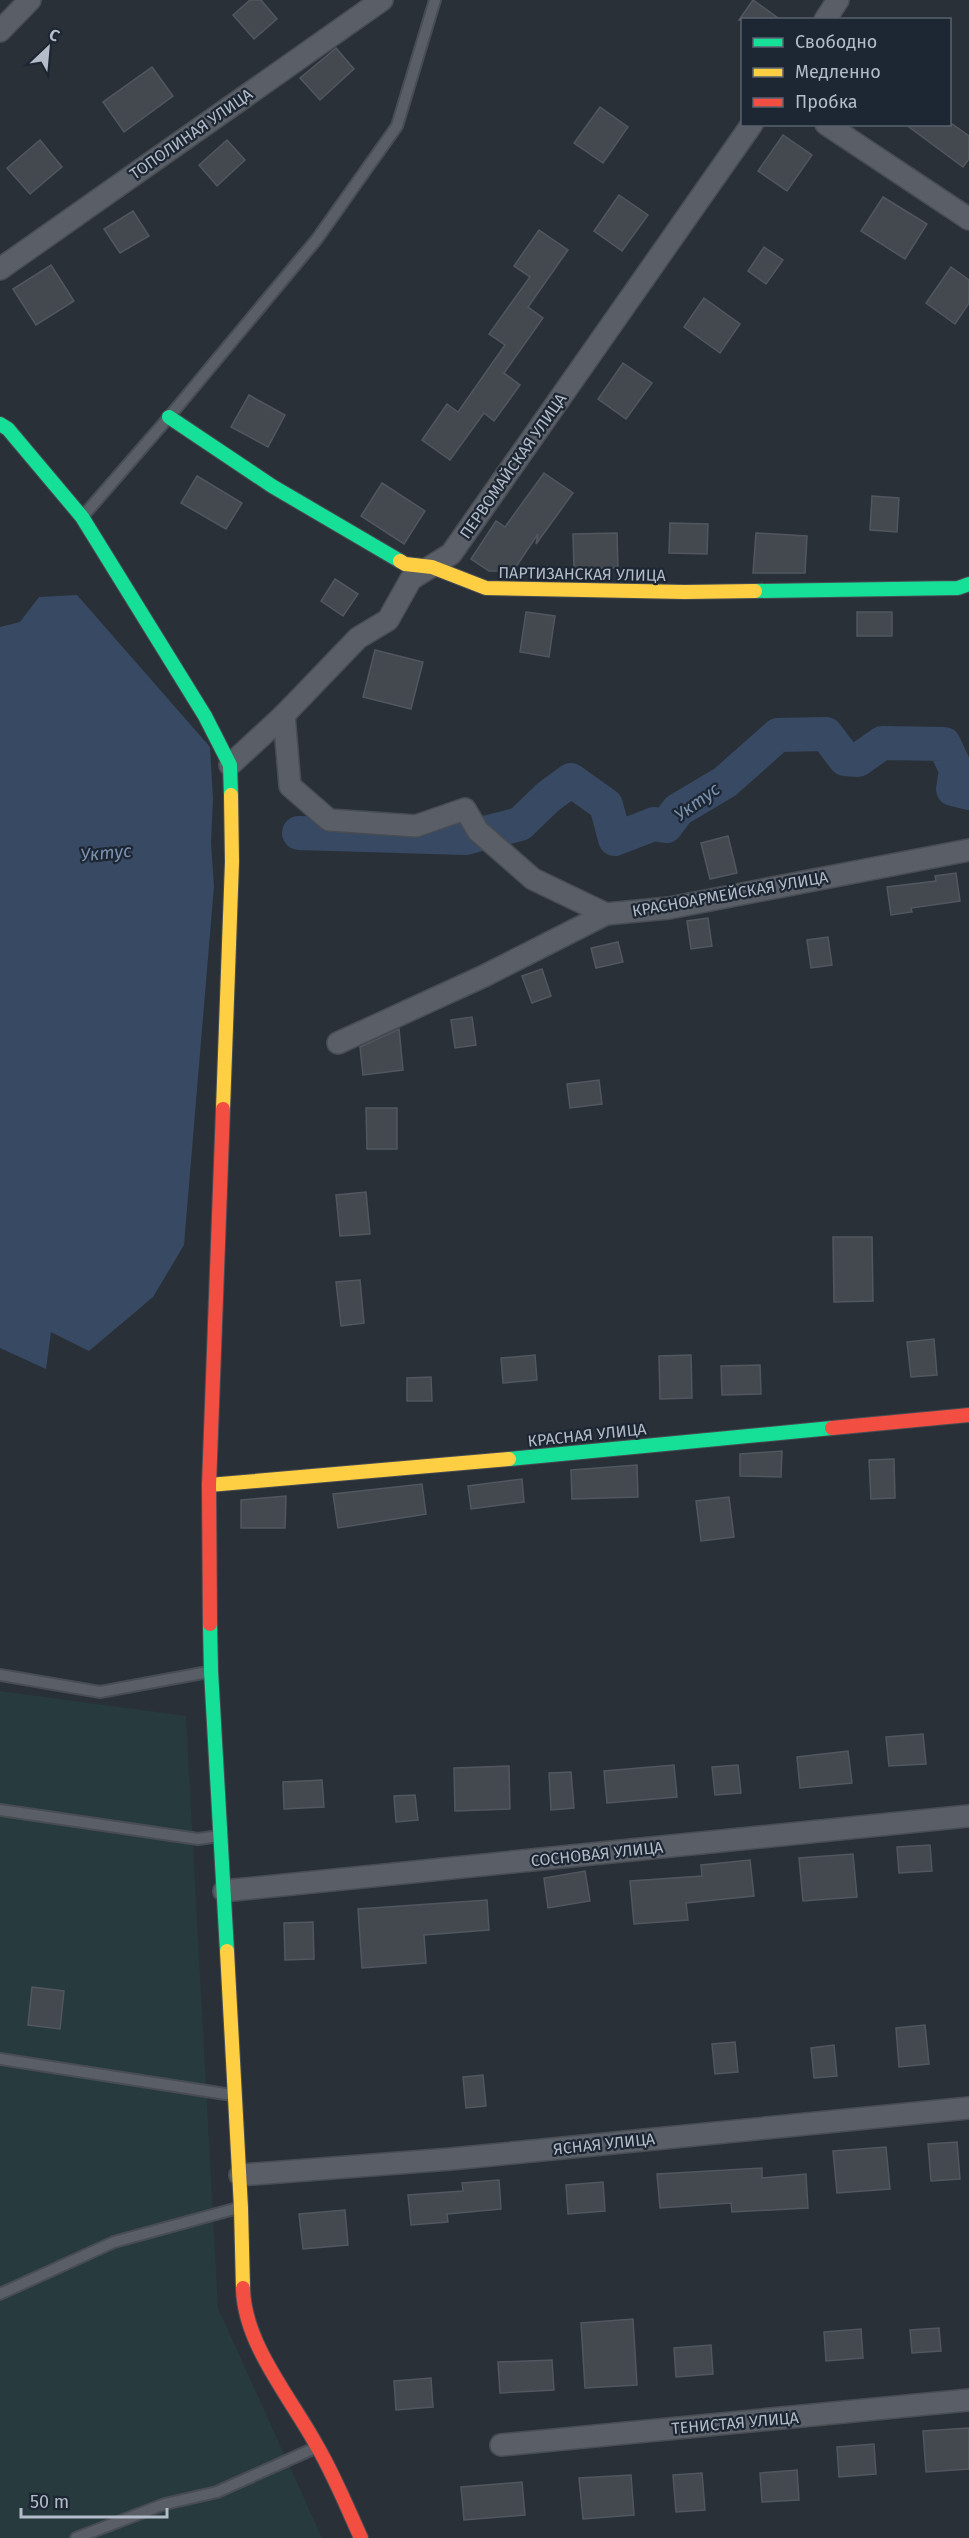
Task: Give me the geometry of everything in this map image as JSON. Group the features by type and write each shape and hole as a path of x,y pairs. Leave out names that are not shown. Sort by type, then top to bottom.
{"street":[{"path":"0,31 30,0"},
{"name":"ТОПОЛИНАЯ УЛИЦА","path":"0,269 382,0"},
{"path":"826,18 838,0"},
{"name":"ПЕРВОМАЙСКАЯ УЛИЦА","path":"230,765 284,715 358,638 388,620 411,579 451,554 751,126"},
{"path":"829,126 969,219"},
{"name":"ПАРТИЗАНСКАЯ УЛИЦА","path":"169,417 273,486 405,564 432,567 486,588 685,592 958,588 969,584"},
{"path":"0,424 9,429 82,517 205,716 230,765 232,862 208,1485 212,1671 240,2175 243,2306 254,2337 318,2447 361,2538"},
{"path":"284,715 290,786 329,820 416,826 465,809 478,831 533,879 606,914"},
{"name":"КРАСНОАРМЕЙСКАЯ УЛИЦА","path":"338,1043 483,976 606,914 669,908 969,850"},
{"name":"КРАСНАЯ УЛИЦА","path":"208,1485 350,1474 969,1415"},
{"name":"СОСНОВАЯ УЛИЦА","path":"224,1891 969,1816"},
{"name":"ЯСНАЯ УЛИЦА","path":"240,2175 451,2159 969,2108"},
{"name":"ТЕНИСТАЯ УЛИЦА","path":"501,2445 969,2400"}],"lane":[{"path":"82,517 169,417 317,239 397,126 435,0"},
{"path":"0,1675 100,1692 212,1671"},
{"path":"0,1810 198,1839 221,1836"},
{"path":"0,2059 235,2096"},
{"path":"0,2294 114,2242 241,2208"},
{"path":"76,2538 165,2504 217,2492 318,2447"}],"green space":[{"path":"0,1691 186,1716 218,2308 322,2538 0,2538"}],"water":[{"path":"77,595 210,747 214,886 184,1245 153,1297 89,1351 51,1332 46,1369 0,1348 0,627 20,622 39,597"}],"building":[{"path":"250,0 261,0 277,19 254,39 233,15"},
{"path":"753,0 778,18 741,18 739,20"},
{"path":"336,48 354,69 320,100 300,78"},
{"path":"152,67 173,96 124,132 103,102"},
{"path":"600,107 628,127 603,163 574,143"},
{"path":"952,124 969,136 969,159 963,167 908,126 951,126"},
{"path":"783,135 812,155 787,191 758,171"},
{"path":"40,140 62,167 30,194 7,168"},
{"path":"227,140 245,160 217,186 199,165"},
{"path":"619,195 648,215 622,251 594,231"},
{"path":"883,197 927,224 905,259 861,231"},
{"path":"133,211 149,236 120,253 104,229"},
{"path":"539,230 568,250 528,307 543,318 504,373 520,385 494,421 484,413 450,460 422,440 447,404 458,412 505,345 489,334 530,277 514,266"},
{"path":"764,247 783,260 766,284 748,271"},
{"path":"51,265 74,301 36,325 13,289"},
{"path":"951,267 969,280 969,303 955,324 926,303"},
{"path":"704,298 740,324 720,353 684,327"},
{"path":"623,363 652,383 626,419 598,399"},
{"path":"249,395 285,415 268,447 231,427"},
{"path":"544,473 573,493 536,544 538,534 513,571 489,571 471,559 496,521 505,527"},
{"path":"197,476 242,503 226,529 181,503"},
{"path":"382,483 425,511 404,544 361,516"},
{"path":"872,496 899,498 897,532 870,530"},
{"path":"670,523 708,524 707,554 669,553"},
{"path":"617,533 618,568 574,569 573,534"},
{"path":"756,533 807,536 805,573 753,573"},
{"path":"335,579 358,594 343,616 321,601"},
{"path":"526,612 555,616 549,657 520,652"},
{"path":"857,612 892,612 892,636 857,636"},
{"path":"375,650 423,662 411,709 363,697"},
{"path":"728,836 737,873 710,879 701,843"},
{"path":"956,873 960,901 911,908 912,912 891,915 887,887 936,881 935,876"},
{"path":"708,918 712,946 691,949 687,921"},
{"path":"828,937 832,965 811,968 807,940"},
{"path":"618,942 623,962 596,968 591,948"},
{"path":"542,969 551,996 532,1003 522,976"},
{"path":"472,1017 476,1045 455,1048 451,1020"},
{"path":"399,1029 403,1070 363,1075 360,1047"},
{"path":"599,1080 602,1104 570,1108 567,1084"},
{"path":"366,1108 397,1108 397,1149 367,1149"},
{"path":"366,1192 370,1234 340,1236 336,1195"},
{"path":"833,1237 872,1237 873,1301 834,1302"},
{"path":"360,1280 364,1323 341,1326 336,1282"},
{"path":"934,1339 937,1375 911,1377 907,1342"},
{"path":"535,1355 537,1380 503,1383 501,1358"},
{"path":"691,1355 692,1398 660,1399 659,1356"},
{"path":"760,1365 761,1394 722,1395 721,1366"},
{"path":"431,1377 432,1401 407,1401 407,1378"},
{"path":"782,1451 781,1477 740,1476 740,1454"},
{"path":"894,1459 895,1498 871,1499 869,1460"},
{"path":"637,1465 638,1497 572,1499 571,1470"},
{"path":"522,1479 524,1502 471,1509 468,1486"},
{"path":"422,1484 426,1514 338,1528 333,1494"},
{"path":"286,1496 285,1528 241,1528 241,1500"},
{"path":"729,1497 734,1537 701,1541 696,1501"},
{"path":"923,1734 926,1764 889,1766 886,1737"},
{"path":"848,1751 852,1783 800,1788 797,1757"},
{"path":"674,1765 677,1797 607,1803 604,1771"},
{"path":"738,1765 741,1793 715,1795 712,1767"},
{"path":"509,1766 510,1809 455,1811 454,1768"},
{"path":"571,1772 574,1808 551,1810 549,1773"},
{"path":"322,1780 324,1807 284,1809 283,1782"},
{"path":"415,1795 418,1820 396,1822 394,1796"},
{"path":"930,1845 932,1871 899,1873 897,1847"},
{"path":"853,1854 857,1897 803,1901 799,1858"},
{"path":"750,1860 754,1896 686,1903 688,1920 634,1924 630,1881 702,1876 701,1865"},
{"path":"585,1871 590,1901 548,1908 544,1878"},
{"path":"487,1900 489,1930 424,1935 426,1963 362,1968 358,1909"},
{"path":"313,1922 314,1959 285,1960 284,1923"},
{"path":"32,1987 64,1991 60,2029 28,2025"},
{"path":"925,2025 929,2064 899,2067 896,2028"},
{"path":"735,2042 738,2072 715,2074 712,2044"},
{"path":"834,2045 837,2076 814,2078 811,2048"},
{"path":"483,2075 486,2106 466,2108 463,2077"},
{"path":"957,2142 960,2179 931,2181 928,2144"},
{"path":"886,2147 890,2189 837,2193 833,2151"},
{"path":"762,2168 762,2178 806,2174 808,2208 732,2212 731,2203 660,2208 657,2174"},
{"path":"499,2180 501,2209 447,2214 448,2222 411,2225 408,2195 463,2191 462,2183"},
{"path":"603,2182 605,2211 568,2214 566,2185"},
{"path":"345,2210 348,2245 303,2249 299,2214"},
{"path":"633,2319 637,2385 585,2388 581,2323"},
{"path":"939,2328 941,2351 912,2353 910,2330"},
{"path":"861,2329 863,2358 826,2361 824,2332"},
{"path":"711,2345 713,2374 676,2377 674,2348"},
{"path":"552,2360 554,2390 500,2393 498,2362"},
{"path":"431,2378 433,2407 396,2410 394,2381"},
{"path":"969,2428 969,2469 926,2472 923,2431"},
{"path":"874,2444 876,2474 839,2477 837,2447"},
{"path":"797,2470 799,2500 762,2502 760,2473"},
{"path":"702,2473 705,2510 676,2512 673,2475"},
{"path":"631,2475 634,2515 583,2519 579,2478"},
{"path":"522,2482 525,2515 464,2520 461,2487"}],"waterway":[{"name":"Уктус","path":"299,833 465,838 520,824 548,797 571,780 606,805 615,839 654,824 666,826 678,810 725,782 778,735 826,734 845,759 858,760 882,743 944,744 956,770 953,789 969,793"}],"traffic: fast":[{"path":"169,417 272,486 400,561"},
{"path":"0,424 8,429 82,517 205,716 230,765 231,795"},
{"path":"755,591 958,588 969,584"},
{"path":"509,1459 832,1428"},
{"path":"210,1624 227,1951"}],"traffic: slow":[{"path":"400,561 405,564 432,567 486,588 755,591"},
{"path":"223,1109 232,862 231,795"},
{"path":"209,1485 509,1459"},
{"path":"227,1951 243,2288"}],"traffic: jam":[{"path":"210,1624 209,1485 223,1109"},
{"path":"832,1428 969,1415"},
{"path":"243,2288 245,2309 260,2350 323,2457 361,2538"}]}
